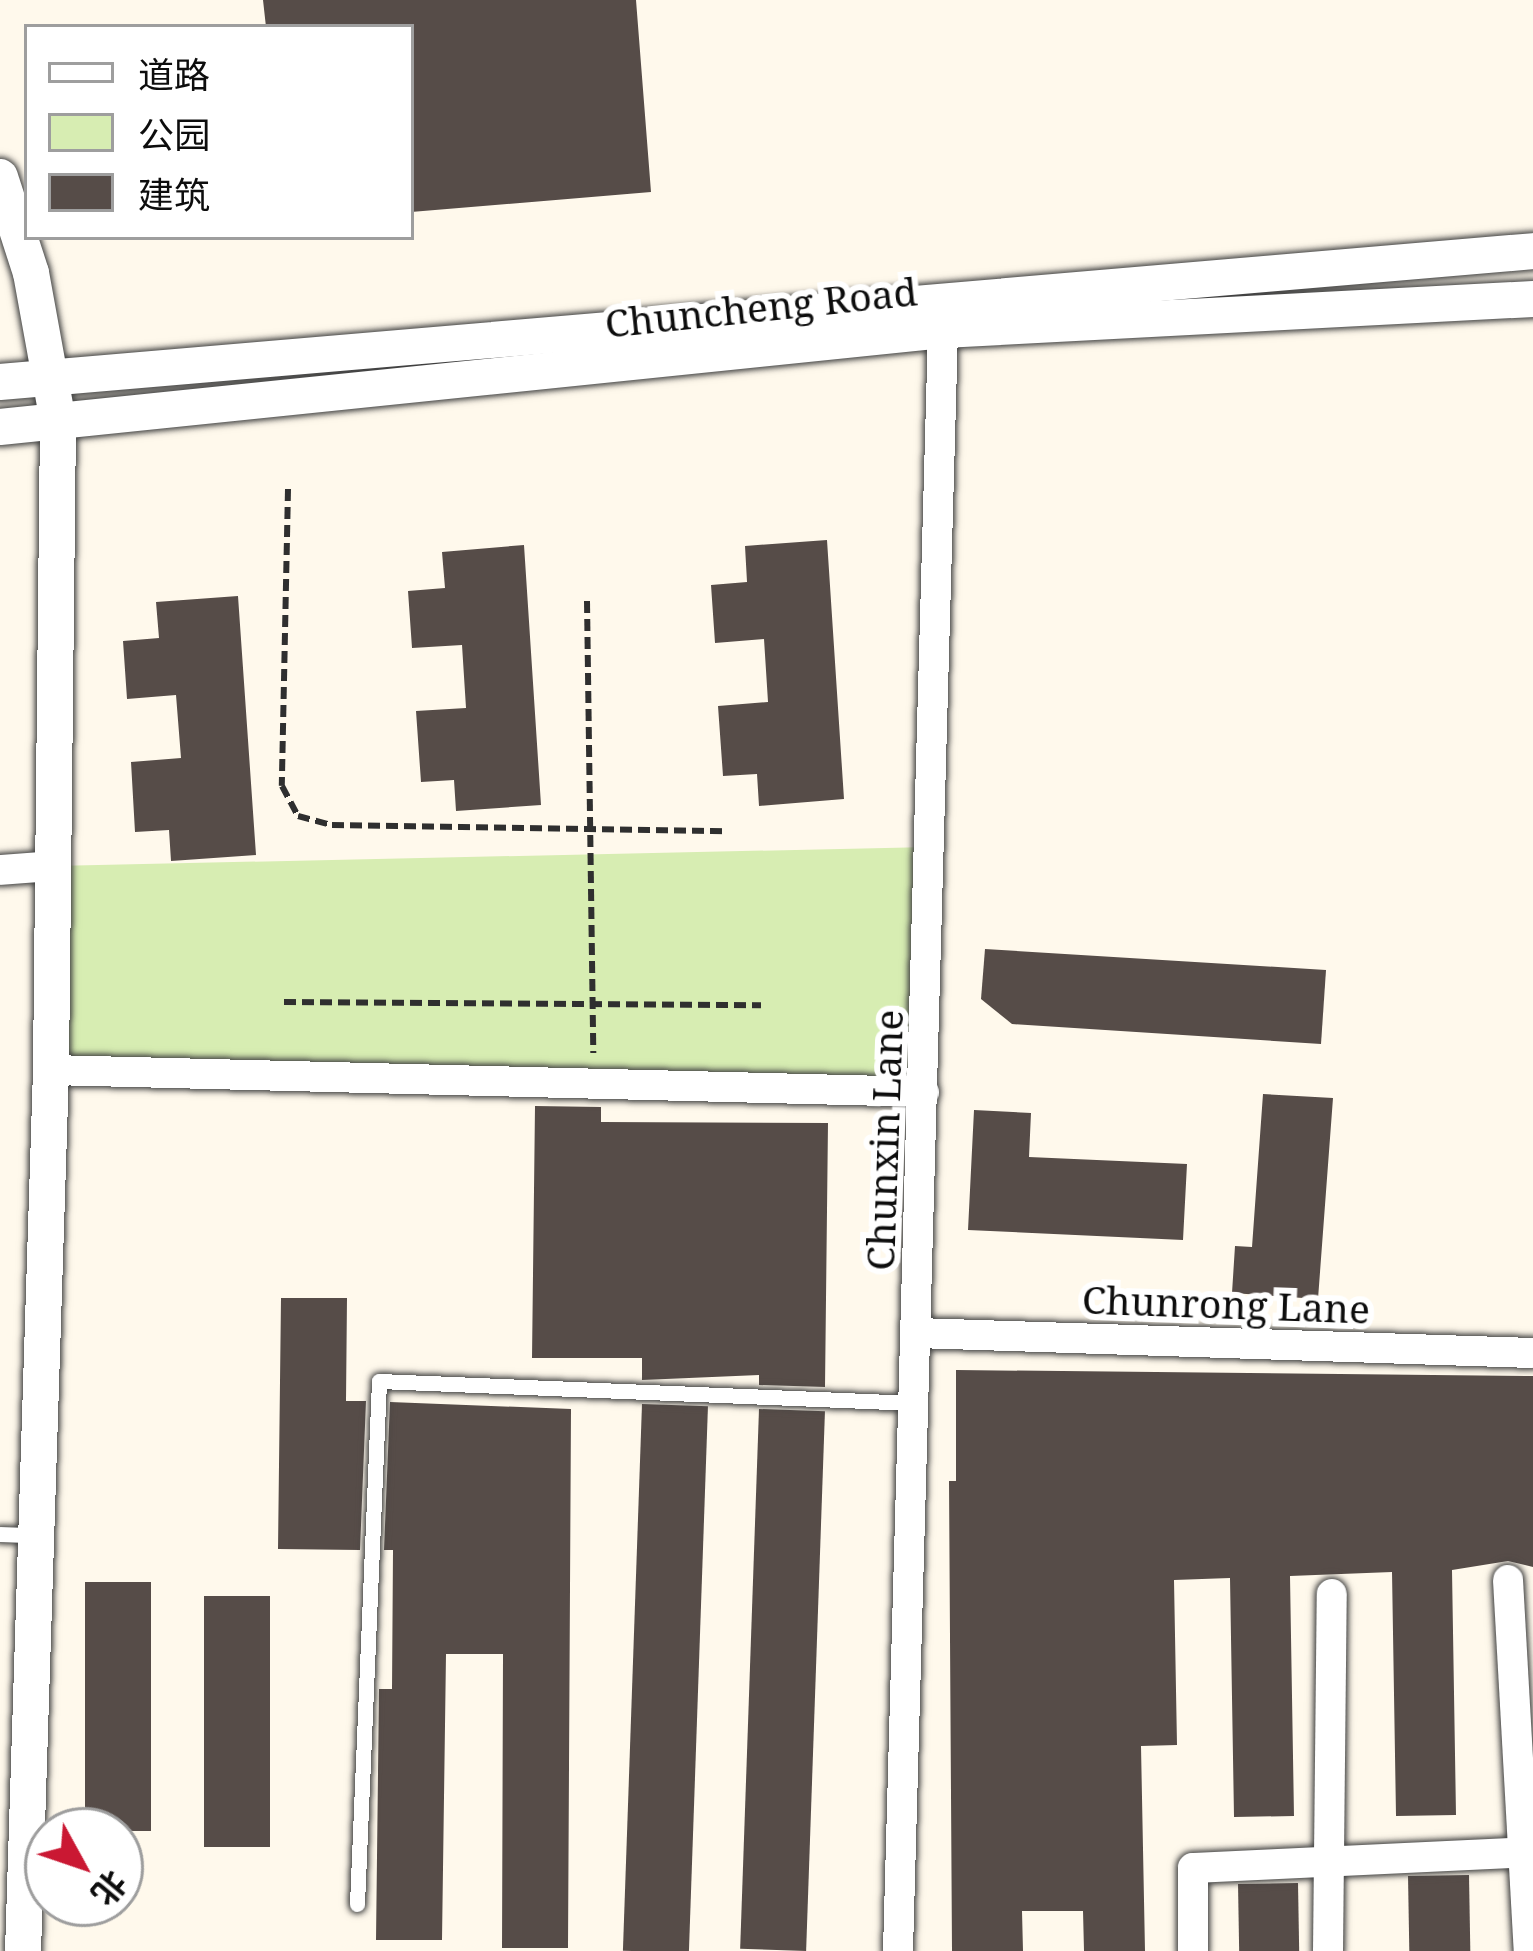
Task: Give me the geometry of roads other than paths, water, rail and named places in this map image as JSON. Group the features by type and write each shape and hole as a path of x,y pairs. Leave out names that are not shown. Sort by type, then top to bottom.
{"street":[{"path":"0,176 52,377 58,421 51,1070 18,1535 23,1951"},
{"name":"Chuncheng Road","path":"0,382 1533,251"},
{"name":"Chuncheng Road","path":"0,427 943,330 1533,298"},
{"name":"Chunxin Lane","path":"898,1951 943,330"},
{"path":"0,870 53,866"},
{"path":"51,1070 924,1092"},
{"name":"Chunrong Lane","path":"917,1333 1533,1353"},
{"path":"1508,1580 1530,1852 1529,1951"},
{"path":"1328,1951 1332,1594"},
{"path":"1192,1951 1193,1868 1530,1852"}],"lane":[{"path":"357,1904 379,1381 915,1403"}]}
